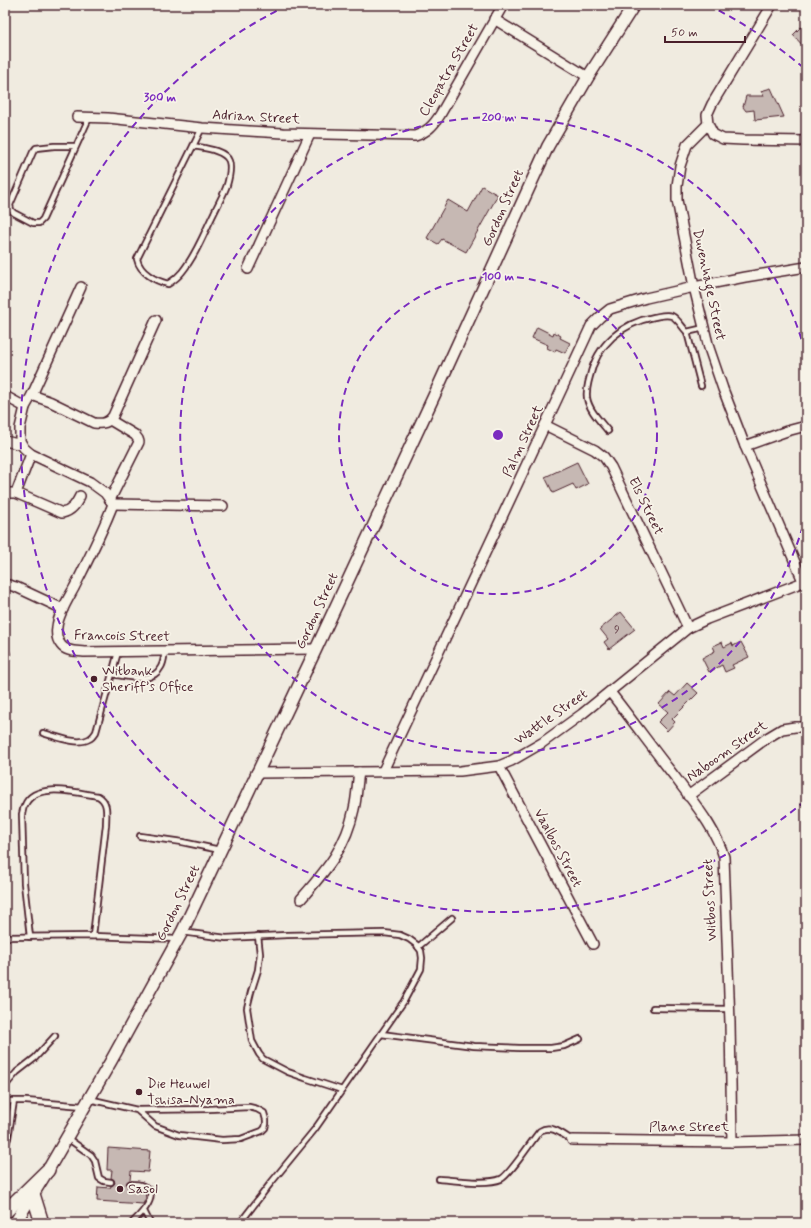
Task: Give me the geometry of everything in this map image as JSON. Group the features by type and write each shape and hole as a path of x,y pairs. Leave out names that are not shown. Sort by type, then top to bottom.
{"main road":[{"path":"5,1212 48,1170"},
{"path":"33,1194 42,1223"}],"street":[{"name":"Cleopatra Street","path":"431,128 440,116 502,5"},
{"name":"Gordon Street","path":"16,1223 87,1103 180,935 316,649 548,146 588,77 634,5"},
{"path":"772,5 712,104 707,116 708,124 713,134 724,139 806,141"},
{"path":"494,19 588,77"},
{"name":"Adrian Street","path":"77,117 108,118 202,128 310,134 415,136 431,128"},
{"name":"Duvenhage Street","path":"708,124 687,145 680,166 677,186 677,200 694,287 708,348 723,390 745,446 804,581"},
{"path":"248,269 310,134"},
{"name":"Palm Street","path":"384,772 591,326 610,309 646,298 745,277 806,267"},
{"path":"81,287 32,395 25,407 20,428 20,440 22,445 32,454 90,482 105,492 112,502 223,506"},
{"path":"32,395 51,402 94,423 101,424 110,420 156,320"},
{"path":"5,396 25,407"},
{"name":"Francois Street","path":"110,420 135,436 139,442 112,502 106,522 57,626 57,634 60,645 69,650 84,652 316,649"},
{"name":"Els Street","path":"545,425 595,450 604,457 611,467 688,628"},
{"path":"745,446 806,426"},
{"path":"5,441 22,445"},
{"path":"16,493 32,454"},
{"path":"5,493 16,493 62,512 68,511 76,505 80,496"},
{"name":"Wattle Street","path":"256,773 460,771 499,766 511,761 542,743 610,692 688,628 707,619 804,581"},
{"path":"5,584 16,587 64,609"},
{"name":"Witbos Street","path":"610,692 713,832 724,857 732,1142"},
{"name":"Naboom Street","path":"688,796 767,738 782,730 795,727 806,727"},
{"name":"Vaalbos Street","path":"499,766 593,944"},
{"path":"301,899 330,865 346,836 354,808 359,772"},
{"name":"Plane Street","path":"572,1140 732,1142 806,1140"}],"lane":[{"path":"76,146 36,148 10,205 11,210 14,213 33,223 39,223 43,219 89,118"},
{"path":"193,146 222,153 227,157 230,167 227,185 195,253 182,273 168,284 161,282 145,273 137,259 193,146 202,128"},
{"path":"608,431 589,406 586,396 591,373 597,357 605,344 624,328 647,318 664,315 675,318 686,332 701,386"},
{"path":"686,332 704,328"},
{"path":"112,674 141,678 150,677 162,666 165,651"},
{"path":"43,733 79,742 89,739 96,732 118,652"},
{"path":"30,937 24,883 22,814 25,804 31,797 40,792 51,790 98,796 102,798 106,806 106,825 93,936"},
{"path":"140,836 182,842 220,850"},
{"path":"418,947 452,918"},
{"path":"5,937 180,935 226,938 384,933 400,935 409,939 418,947 421,951 422,958 421,969 404,1001 314,1129 240,1223"},
{"path":"258,936 260,954 258,970 247,1008 252,1041 259,1054 263,1059 288,1072 342,1090"},
{"path":"653,1008 729,1009"},
{"path":"381,1034 474,1046 519,1048 552,1048 564,1046 580,1039"},
{"path":"5,1086 17,1072 35,1058 55,1036"},
{"path":"5,1101 87,1103 137,1110 249,1107 264,1113 266,1124 262,1131 241,1139 222,1140 179,1135 155,1126 137,1110"},
{"path":"5,1146 8,1138 14,1101"},
{"path":"439,1179 483,1182 501,1179 506,1176 540,1131 544,1128 554,1130 572,1140"},
{"path":"67,1138 91,1155 95,1161 99,1178 104,1181 111,1182"},
{"path":"130,1184 142,1186 148,1189 150,1193 150,1200 144,1211 132,1223"},
{"path":"144,1211 150,1223"}],"building":[{"path":"801,27 806,32 806,49 793,35"},
{"path":"771,88 784,117 755,120 754,110 746,111 743,107 746,96 764,96 761,91"},
{"path":"482,186 498,195 466,252 442,239 438,244 427,238 448,200 468,212"},
{"path":"537,327 553,335 554,332 561,336 560,338 570,343 565,353 556,349 555,352 547,348 548,345 532,338"},
{"path":"577,462 588,484 576,490 573,484 553,493 545,477"},
{"path":"621,612 635,629 609,649 604,642 608,639 600,629"},
{"path":"722,642 724,647 732,643 733,646 741,642 749,657 732,665 734,668 725,672 722,665 709,672 702,658 715,651 713,646"},
{"path":"687,683 698,693 672,719 675,722 667,731 658,722 668,712 659,704 670,692 675,696"},
{"path":"108,1148 150,1151 148,1172 131,1171 130,1180 126,1184 129,1189 142,1190 145,1192 146,1198 143,1204 97,1201 98,1187 110,1188 115,1183 111,1178 112,1170 107,1170"}],"place":[{"name":"Witbank Sheriff’s Office","path":"94,679"},
{"name":"Die Heuwel Tshisa-Nyama","path":"139,1092"},
{"name":"Sasol","path":"120,1189"}]}
